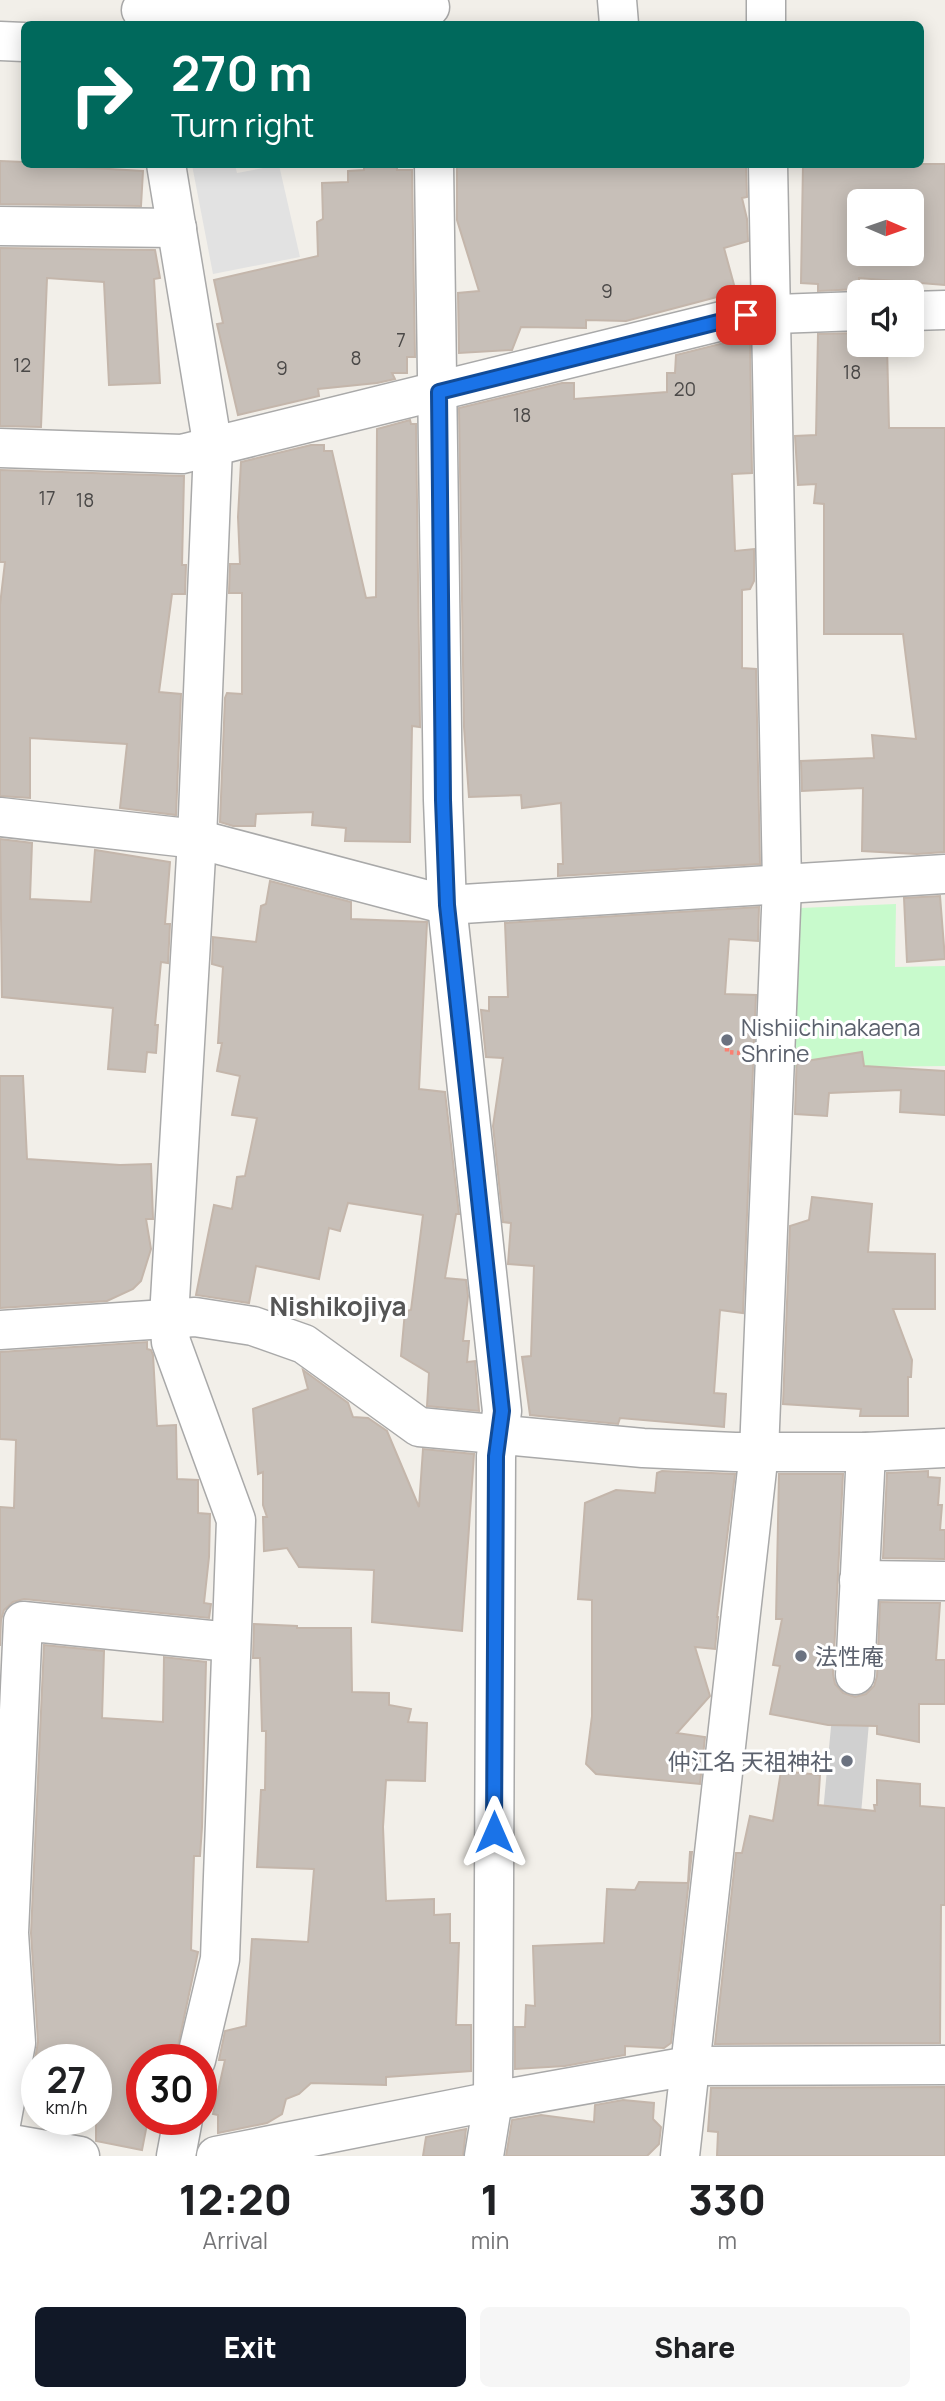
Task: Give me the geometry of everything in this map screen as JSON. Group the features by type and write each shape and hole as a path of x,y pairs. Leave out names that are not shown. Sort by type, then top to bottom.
{"street":[{"path":"617,0 619,21"},
{"path":"766,0 766,21"},
{"path":"141,12 431,11"},
{"path":"0,41 21,42"},
{"path":"167,168 214,448 198,839 169,1317 171,1342 236,1520 220,1959 200,2044"},
{"path":"434,168 443,800 447,905 502,1411 496,1456 493,2101 484,2156"},
{"path":"680,2156 759,1452 782,885 768,168"},
{"path":"0,226 177,228"},
{"path":"924,311 945,310"},
{"path":"0,448 182,454 746,315 847,312"},
{"path":"0,817 198,839 447,905 945,874"},
{"path":"0,1329 169,1317 195,1317 253,1326 304,1344 419,1427 643,1448 759,1452 866,1452 945,1448"},
{"path":"855,1675 866,1452"},
{"path":"859,1580 945,1581"},
{"path":"0,2129 16,2043 9,1933 23,1621 230,1642"},
{"path":"216,2156 493,2101 689,2066 945,2065"},
{"path":"176,2156 180,2135"},
{"path":"0,2142 80,2156"}],"shaded area":[{"path":"193,168 236,168 237,173 280,168 300,257 213,274"},
{"name":"仲江名 天祖神社","path":"836,1673 873,1677 858,1848 820,1845"}],"green space":[{"path":"896,904 895,967 945,966 945,1066 791,1068 800,908"}],"building":[{"path":"0,161 21,162 21,168 143,171 141,206 0,204"},
{"path":"924,164 945,164 945,285 924,283 924,280 859,278 847,280 847,290 818,291 818,284 801,283 803,168 924,168"},
{"path":"457,168 746,168 747,197 742,198 748,241 724,248 736,292 626,321 586,320 586,328 521,327 512,350 459,353 458,293 479,291 457,220"},
{"path":"412,170 415,357 407,357 407,373 392,373 395,379 377,383 318,389 319,396 238,415 217,324 223,323 214,280 318,256 317,222 323,219 322,183 348,182 348,171"},
{"path":"0,248 155,250 160,278 154,279 160,383 109,385 104,282 47,278 41,427 0,426"},
{"path":"847,333 847,357 887,357 889,428 945,428 944,852 917,854 862,851 863,788 802,791 801,761 874,758 872,735 916,739 903,634 824,634 824,504 814,503 816,484 798,485 795,436 816,435 818,334"},
{"path":"732,341 750,341 752,473 732,474 735,551 754,549 754,581 750,589 742,590 742,668 756,669 760,864 558,876 558,864 563,864 561,803 522,808 521,795 469,797 464,727 459,408 562,383 574,383 574,399 667,392 667,373 675,373 676,355"},
{"path":"410,420 411,424 416,424 420,727 412,726 410,842 345,841 346,828 312,825 313,812 256,814 255,826 233,826 220,822 225,698 227,693 242,694 242,593 229,593 230,564 240,564 238,517 241,462 311,445 324,445 324,451 332,451 366,598 376,597 377,429"},
{"path":"0,470 184,476 182,565 186,565 185,594 172,594 159,692 181,694 176,815 120,808 127,744 30,738 30,798 0,796 0,605 5,562 0,562"},
{"path":"0,839 32,843 30,899 91,902 95,850 170,862 165,924 170,924 168,963 161,962 155,1025 158,1025 156,1053 147,1052 145,1072 108,1069 113,1008 2,997"},
{"path":"270,881 351,902 351,919 427,922 419,1089 445,1092 459,1214 456,1214 445,1278 466,1280 468,1296 463,1341 469,1341 467,1362 475,1361 479,1411 427,1406 429,1373 401,1356 405,1311 411,1310 423,1215 348,1203 340,1231 329,1228 319,1279 256,1266 249,1303 196,1295 214,1205 232,1209 237,1177 245,1176 257,1118 232,1115 240,1076 217,1071 222,1043 218,1043 223,967 212,964 213,937 256,942 261,906 266,904"},
{"path":"940,896 945,959 907,962 904,898"},
{"path":"759,907 758,941 729,939 725,994 756,995 743,1313 720,1310 714,1393 726,1394 724,1427 620,1418 618,1424 530,1415 522,1357 531,1356 534,1266 508,1264 511,1223 503,1222 493,1126 503,1058 486,1057 481,1010 489,1011 489,997 508,997 505,923"},
{"path":"804,1048 806,1061 862,1052 864,1066 945,1071 945,1115 900,1112 901,1090 829,1093 827,1116 795,1114 797,1049"},
{"path":"0,1076 23,1076 27,1159 120,1165 151,1164 153,1219 146,1219 151,1249 141,1281 133,1289 107,1301 0,1308"},
{"path":"812,1197 872,1204 868,1252 935,1254 935,1309 893,1309 912,1360 911,1377 908,1377 908,1416 860,1416 861,1409 783,1404 790,1226 809,1220"},
{"path":"147,1342 147,1349 151,1350 153,1355 157,1426 176,1425 177,1479 198,1480 198,1513 210,1514 204,1603 211,1604 209,1618 24,1599 13,1602 4,1610 0,1646 0,1507 14,1508 16,1440 0,1439 0,1352"},
{"path":"303,1370 348,1403 353,1417 368,1418 387,1431 419,1507 423,1449 474,1454 462,1631 372,1622 374,1570 299,1567 287,1548 264,1551 263,1517 267,1517 263,1505 263,1472 258,1474 253,1409 308,1389"},
{"path":"928,1471 928,1477 940,1478 938,1505 942,1505 940,1530 945,1530 945,1559 883,1558 887,1473"},
{"path":"657,1473 735,1474 715,1649 695,1647 710,1696 677,1733 705,1737 700,1784 596,1774 586,1764 592,1716 592,1600 578,1599 585,1503 616,1490 655,1493"},
{"path":"779,1474 843,1474 833,1674 835,1684 843,1693 855,1697 866,1694 874,1686 877,1676 880,1602 940,1603 936,1660 945,1660 945,1704 919,1704 919,1742 877,1734 877,1726 828,1725 770,1714 780,1666 773,1665 782,1619 776,1619"},
{"path":"254,1624 297,1628 351,1628 352,1692 389,1693 389,1705 411,1709 408,1722 427,1723 425,1781 386,1780 383,1827 386,1901 434,1899 434,1915 450,1914 450,1943 459,1943 456,2025 471,2025 471,2071 386,2077 386,2085 311,2083 299,2094 286,2099 282,2114 267,2123 218,2133 217,2096 225,2060 219,2060 225,2031 246,2026 252,1939 308,1942 314,1869 257,1867 261,1790 265,1790 266,1731 262,1731 260,1658 253,1658"},
{"path":"44,1645 104,1651 102,1718 163,1722 164,1657 206,1662 202,1827 200,1856 194,1856 191,1950 198,1952 178,2044 126,2044 126,2135 145,2135 142,2150 96,2141 96,2135 112,2135 112,2044 38,2044 31,1933"},
{"path":"781,1771 820,1775 818,1805 875,1811 877,1780 920,1784 920,1806 945,1808 940,2043 715,2044 736,1853 742,1853 750,1816 773,1821"},
{"path":"692,1852 671,2043 664,2048 625,2046 625,2055 565,2066 515,2069 515,2027 525,2027 526,2005 535,2006 533,1946 604,1943 607,1889 635,1890 639,1882 688,1883"},
{"path":"945,2087 945,2156 717,2156 718,2132 708,2131 711,2088"},
{"path":"623,2100 654,2103 653,2119 661,2127 659,2144 647,2156 506,2156 512,2120 541,2115 594,2122 595,2105"},
{"path":"466,2129 463,2156 423,2156 426,2137"}],"place":[{"name":"Nishiichinakaena Shrine","path":"727,1040"},
{"name":"法性庵","path":"801,1656"},
{"name":"仲江名 天祖神社","path":"847,1761"}],"district":[{"name":"Nishikojiya","path":"338,1306"}],"route":[{"path":"494,1832 496,1456 502,1411 447,905 443,800 439,392 746,315"}]}
